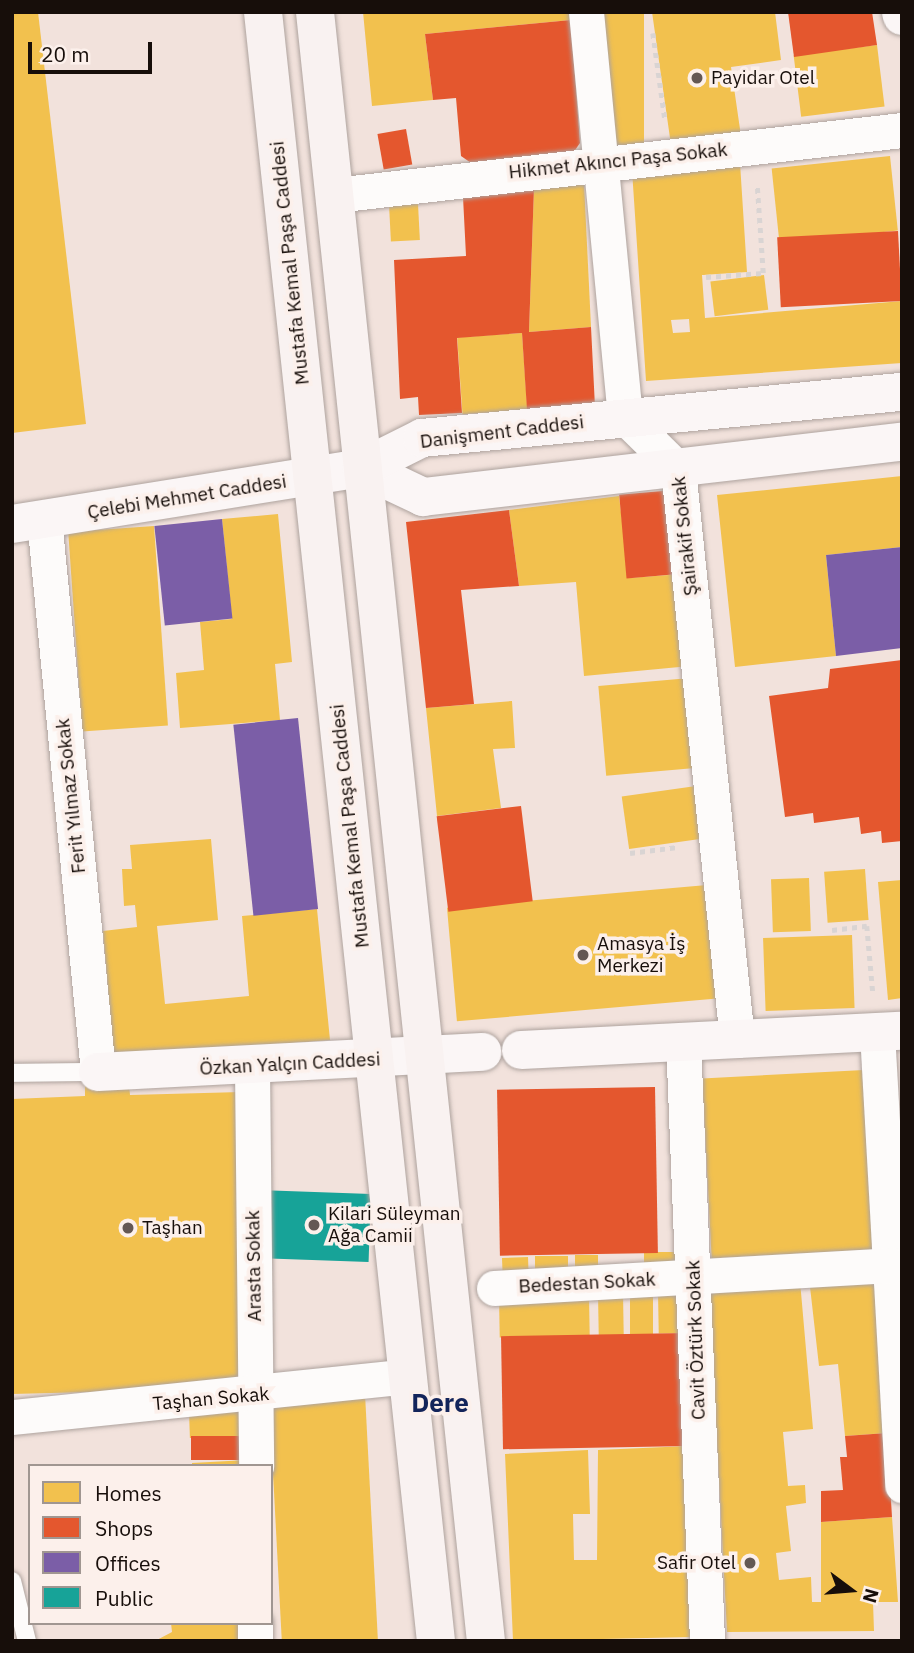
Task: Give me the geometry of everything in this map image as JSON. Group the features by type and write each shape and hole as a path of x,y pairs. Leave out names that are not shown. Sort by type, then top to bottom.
{"main road":[{"name":"Mustafa Kemal Paşa Caddesi","path":"263,12 436,1641"},
{"path":"316,12 486,1641"}],"street":[{"path":"586,12 597,162 625,417"},
{"name":"Hikmet Akıncı Paşa Sokak","path":"335,195 597,162 902,130"},
{"name":"Danişment Caddesi","path":"362,468 422,438 902,392"},
{"name":"Şairakif Sokak","path":"625,417 678,469 737,1040"},
{"path":"362,468 423,497 902,442"},
{"name":"Çelebi Mehmet Caddesi","path":"28,522 362,468"},
{"name":"Ferit Yılmaz Sokak","path":"28,522 98,1072"},
{"path":"521,1050 889,1032 890,1265 902,1485"},
{"name":"Cavit Öztürk Sokak","path":"683,1040 707,1641"},
{"name":"Özkan Yalçın Caddesi","path":"98,1072 252,1067 482,1052"},
{"name":"Arasta Sokak","path":"252,1067 256,1464"},
{"name":"Bedestan Sokak","path":"494,1288 890,1265"},
{"name":"Taşhan Sokak","path":"12,1417 256,1395 408,1376"}],"lane":[{"path":"12,1073 98,1072"},
{"path":"12,1581 27,1641"}],"path":[{"path":"653,33 670,155"},
{"path":"706,277 763,273 754,146"},
{"path":"630,853 717,842"},
{"path":"832,930 867,926 889,1032"}],"building: Homes":[{"path":"12,12 38,12 86,424 12,433"},
{"path":"363,12 571,12 571,20 425,34 433,100 372,106"},
{"path":"593,12 644,12 644,152 593,152"},
{"name":"Payidar Otel","path":"652,12 775,12 781,60 731,67 741,136 671,145"},
{"path":"877,45 885,107 801,117 794,55"},
{"path":"890,156 898,231 779,243 772,168"},
{"path":"740,163 747,272 702,275 705,318 902,301 902,363 646,381 632,170","holes":["689,319 690,332 673,333 671,320"]},
{"path":"584,183 591,327 529,332 534,188"},
{"path":"418,204 420,240 391,241 389,206"},
{"path":"764,275 768,310 715,316 710,282"},
{"path":"522,333 527,410 463,414 457,338"},
{"path":"902,476 902,547 826,555 836,656 735,667 717,495"},
{"path":"619,496 629,578 682,574 690,666 584,676 576,582 519,586 509,510"},
{"path":"278,514 292,662 275,664 280,720 180,728 176,673 204,670 200,622 232,619 222,519"},
{"path":"154,526 168,726 82,732 68,532"},
{"path":"690,678 698,768 606,776 598,686"},
{"path":"512,701 515,748 493,749 501,808 437,816 426,708"},
{"path":"696,786 703,838 629,849 622,796"},
{"path":"211,839 218,920 157,926 165,1004 249,996 242,916 317,909 330,1040 114,1058 103,931 137,927 135,905 124,906 122,869 132,869 130,845"},
{"path":"865,869 869,920 828,923 824,872"},
{"path":"809,878 811,931 773,932 771,879"},
{"path":"902,880 902,998 888,1000 878,882"},
{"name":"Amasya İş Merkezi","path":"707,885 717,999 457,1021 447,908"},
{"path":"852,935 855,1008 766,1011 763,938"},
{"path":"864,1070 873,1250 712,1258 702,1078"},
{"name":"Taşhan","path":"128,1074 130,1095 241,1092 248,1388 12,1394 12,1099 85,1096 85,1077"},
{"path":"644,1252 685,1252 685,1273 644,1273"},
{"path":"575,1255 598,1255 598,1274 575,1274"},
{"path":"535,1256 568,1256 568,1278 535,1278"},
{"path":"528,1257 529,1281 503,1282 502,1258"},
{"path":"877,1272 887,1433 845,1436 838,1364 819,1366 809,1278"},
{"path":"800,1281 813,1429 783,1432 788,1486 805,1485 806,1503 786,1506 791,1551 776,1553 779,1580 811,1577 812,1602 821,1602 821,1522 892,1517 898,1602 873,1602 874,1631 727,1632 709,1288"},
{"path":"658,1291 686,1291 687,1333 659,1333"},
{"path":"630,1292 653,1292 653,1334 630,1334"},
{"path":"598,1293 623,1293 624,1335 599,1335"},
{"path":"589,1295 590,1336 500,1338 499,1297"},
{"path":"365,1394 378,1641 282,1641 269,1399"},
{"path":"246,1411 247,1436 190,1438 189,1413"},
{"path":"688,1446 691,1637 513,1641 505,1454 588,1450 590,1514 573,1514 574,1560 597,1560 598,1450"},
{"path":"247,1460 247,1464 192,1463"},
{"path":"171,1625 246,1625 247,1641 155,1641 172,1632"}],"building: Shops":[{"path":"788,12 872,12 877,45 794,57"},
{"path":"571,20 580,143 571,156 474,165 461,156 456,98 433,100 425,34"},
{"path":"406,129 412,164 384,169 377,134"},
{"path":"534,188 529,332 591,327 595,407 527,410 522,333 457,338 462,413 419,415 418,397 400,399 394,260 466,256 463,197"},
{"path":"898,231 902,301 781,307 777,237"},
{"path":"674,490 681,574 627,578 619,495"},
{"path":"509,510 519,586 461,590 474,704 426,708 406,522"},
{"path":"902,660 902,841 882,843 881,831 861,834 859,817 814,823 813,813 785,817 769,696 828,688 830,669"},
{"path":"521,806 533,901 448,912 437,816"},
{"path":"655,1087 658,1253 500,1256 497,1090"},
{"path":"687,1333 689,1446 503,1449 501,1336"},
{"path":"887,1433 892,1517 821,1522 821,1491 843,1490 840,1457 847,1457 845,1436"},
{"path":"191,1436 247,1436 247,1460 191,1460"}],"building: Offices":[{"path":"222,519 232,618 165,626 154,526"},
{"path":"902,547 902,648 836,656 826,555"},
{"path":"298,718 318,909 253,916 233,725"}],"building: Public":[{"name":"Kilari Süleyman Ağa Camii","path":"258,1190 371,1194 369,1262 256,1258"}],"place":[{"name":"Payidar Otel","path":"697,78"},
{"name":"Amasya İş Merkezi","path":"583,955"},
{"name":"Kilari Süleyman Ağa Camii","path":"314,1225"},
{"name":"Taşhan","path":"128,1228"},
{"name":"Safir Otel","path":"750,1563"}],"district":[{"name":"Dere","path":"440,1403"}]}
